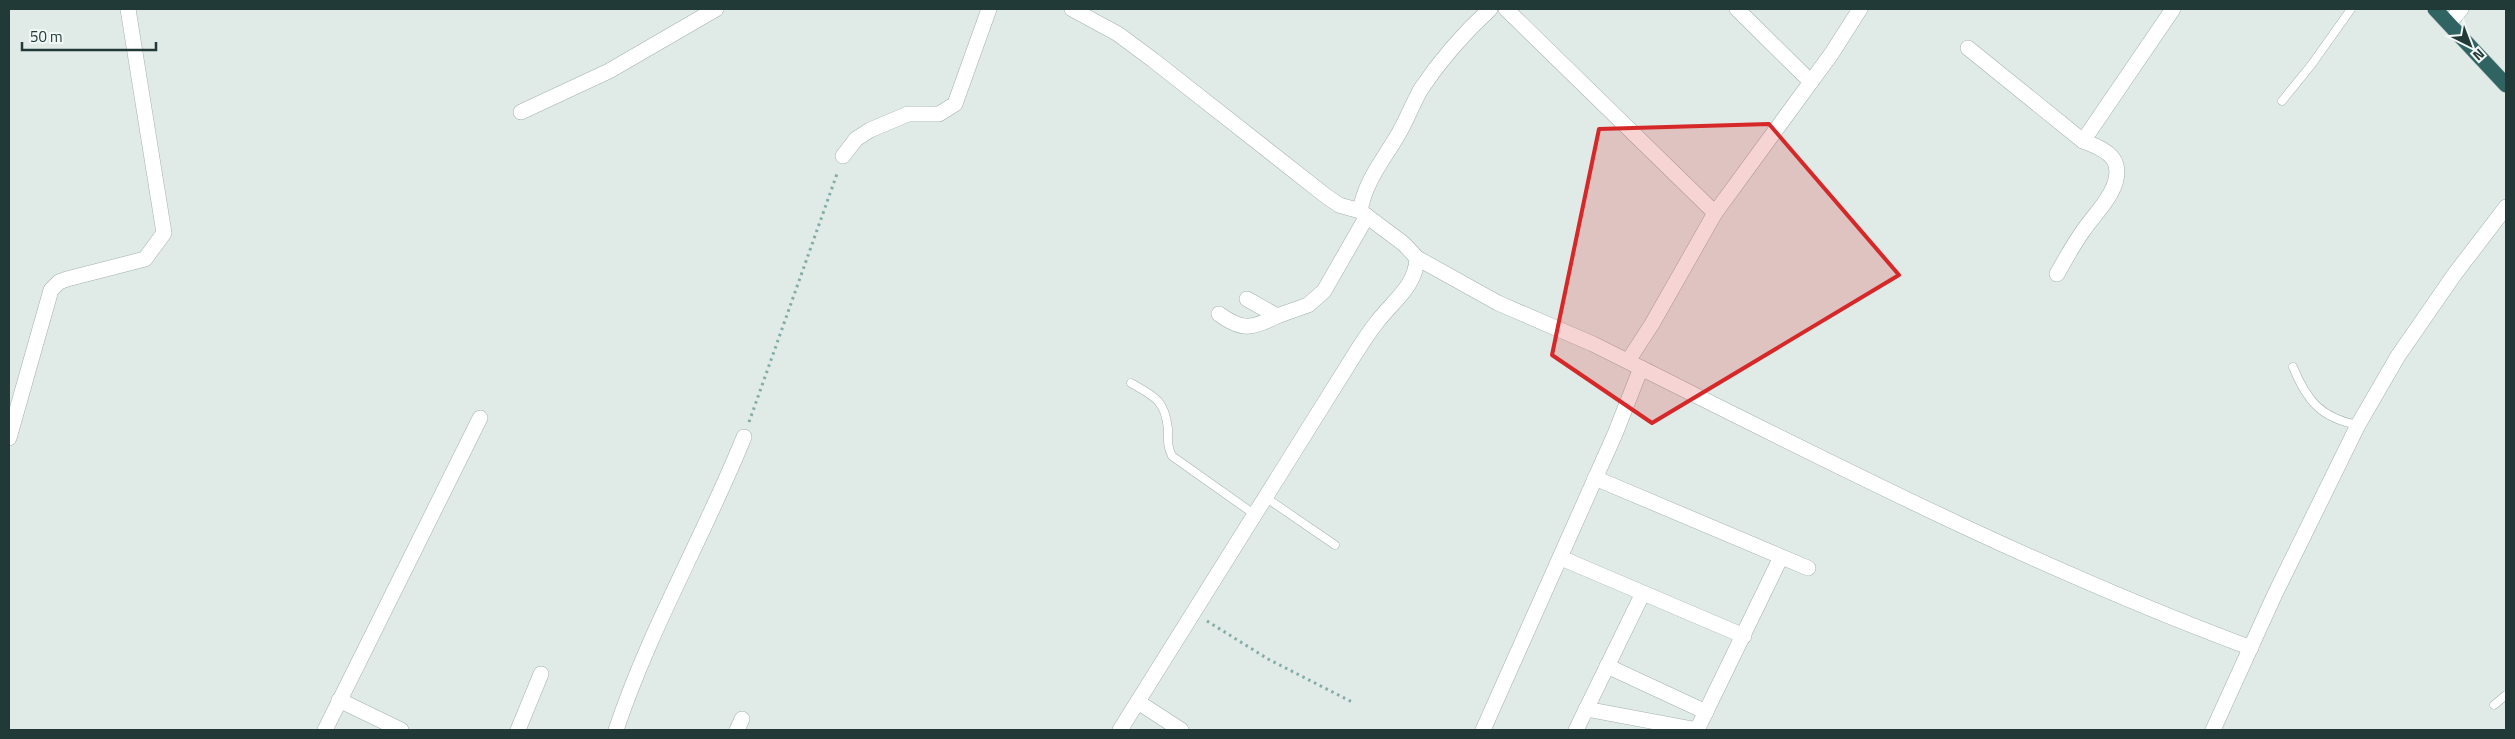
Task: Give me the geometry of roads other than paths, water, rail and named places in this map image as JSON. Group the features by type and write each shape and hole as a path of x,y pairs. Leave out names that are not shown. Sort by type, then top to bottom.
{"highway":[{"path":"2435,9 2505,80"}],"street":[{"path":"9,438 54,285 67,279 145,259 164,234 128,9"},
{"path":"521,112 609,71 716,9"},
{"path":"843,156 856,140 870,130 908,114 939,114 954,104 989,9"},
{"path":"1072,9 1118,34 1339,205 1364,213 1386,233 1404,244 1416,258 1498,303 1628,361 1898,497 2155,612 2250,648"},
{"path":"1218,314 1234,325 1242,327 1254,326 1308,304 1324,291 1364,213 1365,188 1400,132 1420,91 1464,32 1490,9"},
{"path":"1506,9 1715,213"},
{"path":"1737,9 1811,82"},
{"path":"1628,361 1652,324 1715,213 1811,82 1860,9"},
{"path":"2083,141 2173,9"},
{"path":"2449,23 2461,9"},
{"path":"1968,48 2083,141 2105,151 2116,163 2117,178 2104,204 2082,231 2057,274"},
{"path":"2214,730 2250,648 2358,425 2398,356 2454,275 2506,207"},
{"path":"1120,730 1355,354 1377,322 1409,284 1414,275 1416,258"},
{"path":"1247,299 1277,316"},
{"path":"1484,730 1634,389 1641,368"},
{"path":"326,730 339,700 396,592 480,418"},
{"path":"616,730 658,622 723,487 744,437"},
{"path":"1595,478 1808,568"},
{"path":"1586,709 1697,730 1781,557"},
{"path":"1560,558 1744,636"},
{"path":"1576,730 1644,593"},
{"path":"1608,666 1706,712"},
{"path":"518,730 542,674"},
{"path":"339,700 401,730"},
{"path":"1138,702 1181,730"}],"lane":[{"path":"2282,101 2312,64 2351,9"},
{"path":"2294,367 2308,396 2324,413 2338,422 2358,425"},
{"path":"1131,384 1156,397 1165,410 1168,448 1172,456 1254,514"},
{"path":"1265,497 1335,545"},
{"path":"2494,705 2506,695"}]}
